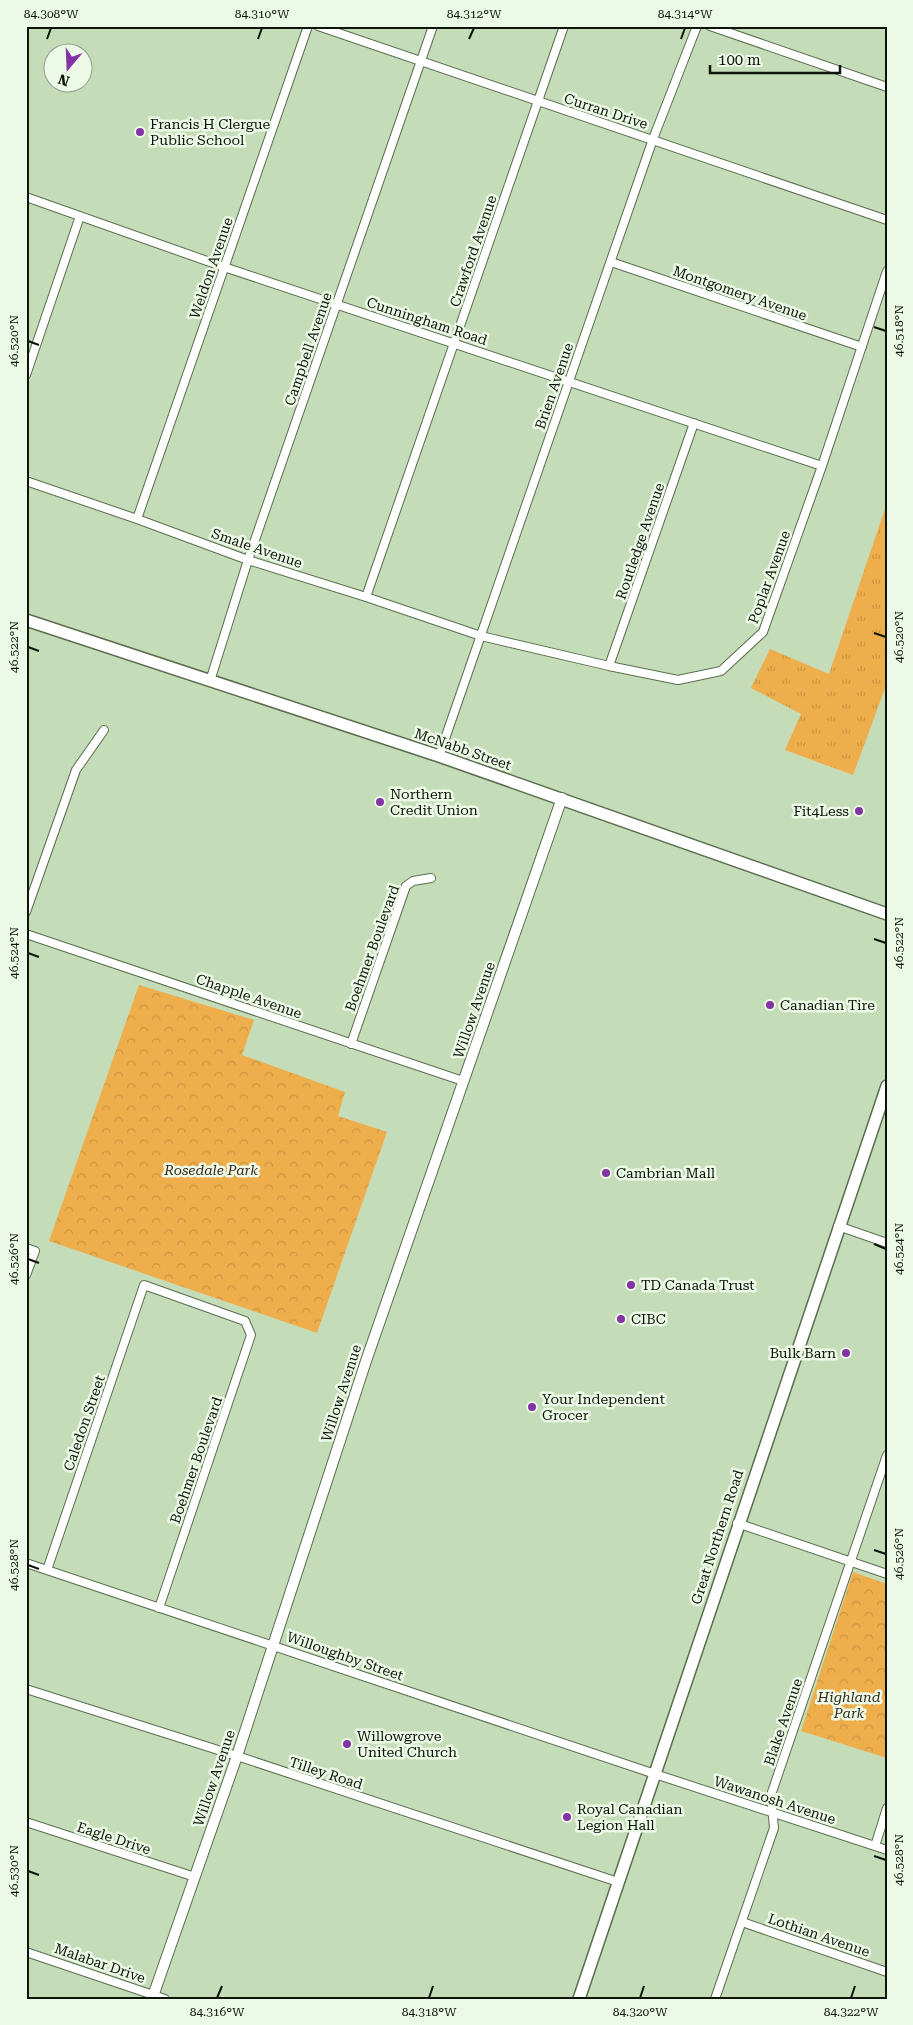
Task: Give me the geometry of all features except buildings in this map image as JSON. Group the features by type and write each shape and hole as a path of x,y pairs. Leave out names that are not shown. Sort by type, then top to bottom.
{"main road":[{"name":"McNabb Street","path":"26,620 439,756 887,914"},
{"name":"Great Northern Road","path":"579,1999 737,1523 887,1086"}],"street":[{"name":"Weldon Avenue","path":"137,519 308,26"},
{"name":"Curran Drive","path":"318,26 887,220"},
{"name":"Campbell Avenue","path":"210,680 248,560 433,26"},
{"name":"Crawford Avenue","path":"366,597 564,26"},
{"name":"Brien Avenue","path":"439,756 653,139 696,26"},
{"path":"710,26 887,87"},
{"name":"Cunningham Road","path":"26,197 224,267 822,466"},
{"path":"26,375 80,216"},
{"name":"Montgomery Avenue","path":"611,262 862,346"},
{"name":"Poplar Avenue","path":"481,636 678,680 721,670 763,632 862,346 883,293 887,272"},
{"name":"Routledge Avenue","path":"610,666 694,423"},
{"name":"Smale Avenue","path":"26,481 248,560 481,636"},
{"path":"26,912 76,770 104,730"},
{"name":"Willow Avenue","path":"153,1997 237,1756 366,1361 562,798"},
{"name":"Boehmer Boulevard","path":"351,1044 406,886 413,881 431,878"},
{"name":"Chapple Avenue","path":"26,934 463,1081"},
{"path":"838,1226 887,1243"},
{"path":"26,1248 35,1251 26,1275"},
{"name":"Boehmer Boulevard","path":"144,1285 245,1321 251,1335 159,1608"},
{"name":"Caledon Street","path":"47,1570 144,1285"},
{"name":"Blake Avenue","path":"716,1999 774,1828 771,1795 887,1455"},
{"path":"737,1523 887,1574"},
{"name":"Willoughby Street","path":"26,1563 655,1774"},
{"name":"Tilley Road","path":"26,1689 237,1756 618,1882"},
{"name":"Wawanosh Avenue","path":"655,1774 887,1850"},
{"path":"874,1846 887,1808"},
{"name":"Eagle Drive","path":"26,1822 195,1877"},
{"name":"Lothian Avenue","path":"742,1922 887,1972"},
{"name":"Malabar Drive","path":"26,1952 153,1997 165,1999"}],"green space":[{"path":"887,503 887,683 853,775 785,750 801,714 751,688 770,649 829,674"},
{"name":"Rosedale Park","path":"139,985 254,1020 242,1055 345,1092 338,1116 387,1132 317,1333 49,1241"},
{"name":"Highland Park","path":"853,1572 887,1584 887,1758 801,1731"}],"place":[{"name":"Francis H Clergue Public School","path":"140,132"},
{"name":"Northern Credit Union","path":"380,802"},
{"name":"Fit4Less","path":"859,811"},
{"name":"Canadian Tire","path":"770,1005"},
{"name":"Cambrian Mall","path":"606,1173"},
{"name":"TD Canada Trust","path":"631,1285"},
{"name":"CIBC","path":"621,1319"},
{"name":"Bulk Barn","path":"846,1353"},
{"name":"Your Independent Grocer","path":"532,1407"},
{"name":"Willowgrove United Church","path":"347,1744"},
{"name":"Royal Canadian Legion Hall","path":"567,1817"}]}
